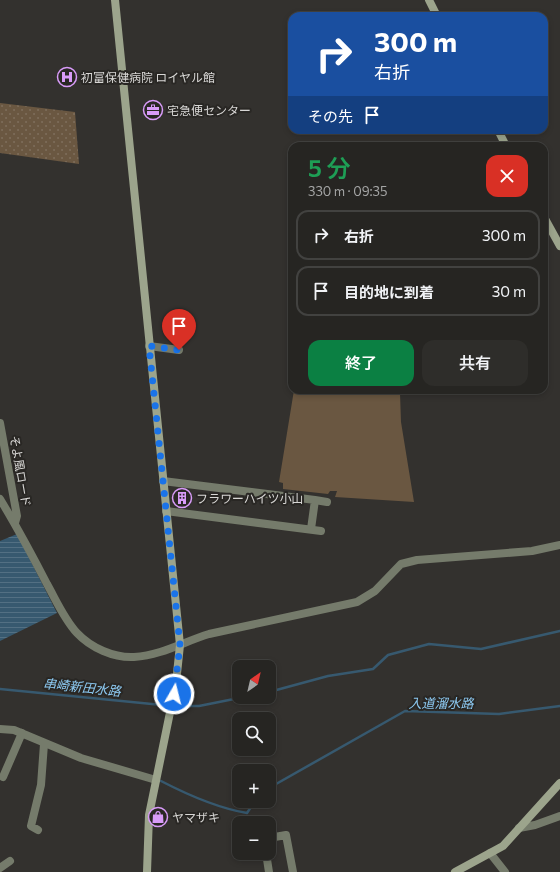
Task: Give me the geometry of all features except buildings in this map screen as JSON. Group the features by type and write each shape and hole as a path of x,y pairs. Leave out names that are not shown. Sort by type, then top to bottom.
{"street":[{"path":"115,0 162,481 180,645 176,683 150,815 146,872"},
{"path":"429,0 435,12"},
{"path":"548,224 560,246"},
{"path":"149,346 179,350"},
{"name":"そよ風ロード","path":"0,423 17,516 15,523"},
{"path":"162,481 327,502"},
{"path":"0,499 15,523 68,623 84,640 106,653 118,656 157,654 180,645 185,641 209,634 357,602 375,591 401,564 417,560 532,551 560,545"},
{"path":"311,529 315,500"},
{"path":"166,511 321,531"},
{"path":"0,728 14,730 44,744 81,758 156,780"},
{"path":"4,777 22,733"},
{"path":"38,830 31,826 41,785 44,744"},
{"path":"455,872 503,846 560,784"},
{"path":"519,828 535,825 560,816"},
{"path":"276,837 286,835 293,872"},
{"path":"490,853 505,872"},
{"path":"267,860 269,872"},
{"path":"0,868 10,861"}],"shaded area":[{"path":"0,103 75,112 79,164 0,153"},
{"path":"293,394 400,394 401,422 414,502 335,497 337,491 330,491 328,494 283,489 283,483 279,482"}],"water":[{"path":"17,534 57,613 0,641 0,541"}],"waterway":[{"name":"串崎新田水路","path":"276,690 328,676 373,669 388,655 429,644 481,649 560,631"},
{"name":"串崎新田水路","path":"0,689 162,705"},
{"name":"串崎新田水路","path":"177,706 199,706 232,699"},
{"name":"入道溜水路","path":"276,784 405,711 499,714 560,706"},
{"name":"入道溜水路","path":"161,781 225,808 247,813 250,808"}],"place":[{"name":"初富保健病院 ロイヤル館","path":"67,77"},
{"name":"宅急便センター","path":"153,110"},
{"name":"フラワーハイツ小山","path":"182,498"},
{"name":"ヤマザキ","path":"158,817"}],"route":[{"path":"174,694 180,645 149,346 179,350"}]}
